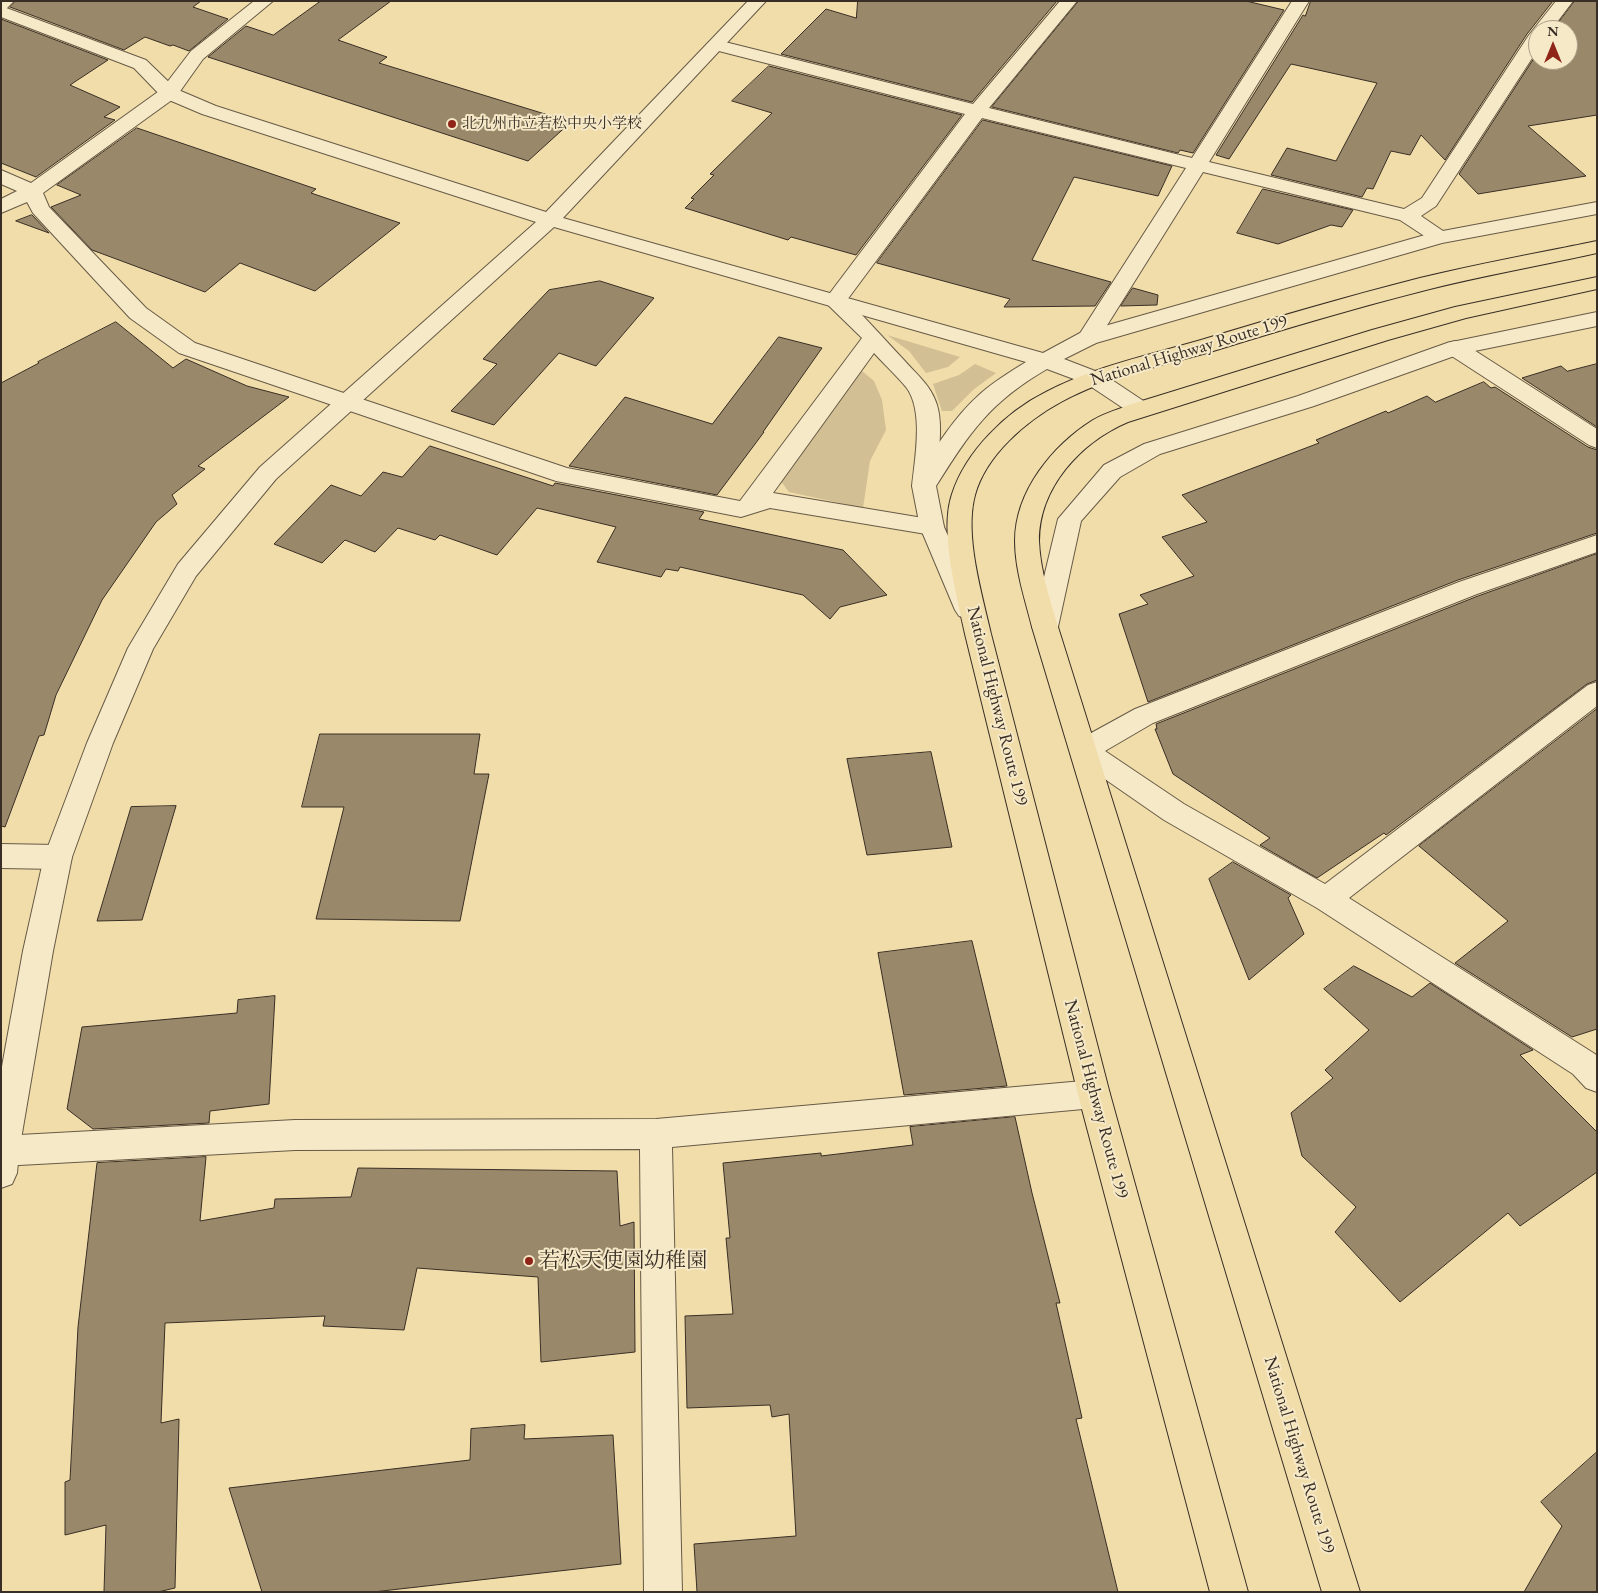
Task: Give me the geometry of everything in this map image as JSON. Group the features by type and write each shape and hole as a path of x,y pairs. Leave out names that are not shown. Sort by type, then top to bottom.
{"highway":[{"name":"National Highway Route 199","path":"1229,1592 1094,1094 978,634 962,559 960,526 963,496 973,474 994,443 1022,418 1053,398 1095,379 1338,306 1423,284 1597,247"},
{"name":"National Highway Route 199","path":"1341,1592 1045,626 1030,561 1028,530 1036,500 1052,469 1074,446 1102,425 1140,408 1463,312 1592,284"}],"street":[{"path":"1,4 6,1"},
{"path":"1,207 32,191 169,93 197,56 265,1"},
{"path":"758,1 550,220 268,473 187,570 141,648 100,743 58,857 38,951 2,1159 295,1135 656,1134 1094,1094"},
{"path":"834,301 977,111 1070,1"},
{"path":"1088,338 1301,1"},
{"path":"1550,20 1565,1"},
{"path":"1,11 140,64 169,93 209,110 550,220 1044,360 1095,379 1140,408"},
{"path":"717,45 977,111 1407,216 1439,237"},
{"path":"1407,216 1429,202 1528,50"},
{"path":"1,176 32,191 40,209 138,313 187,348 564,476 740,509 770,500 932,527"},
{"path":"924,486 956,437 987,400 1044,360 1088,338 1439,237 1597,208"},
{"path":"834,301 873,338 896,365 916,384 926,405 928,435 924,486 932,527 978,634"},
{"path":"1045,626 1070,519 1112,471 1152,449 1306,401 1455,348 1597,319"},
{"path":"751,506 873,338"},
{"path":"1455,348 1597,440"},
{"path":"1593,1068 1327,899 1174,812 1083,750 1144,716 1468,588 1597,543"},
{"path":"1327,899 1597,692"},
{"path":"1,856 58,857"},
{"path":"656,1134 663,1592"}],"shaded area":[{"path":"887,335 960,357 948,367 926,373 909,351"},
{"path":"975,364 996,373 973,390 952,411 942,411 933,384 959,375"},
{"path":"862,371 874,381 882,400 886,430 870,461 863,508 789,492 780,480"}],"building":[{"path":"16,1 201,1 193,7 228,19 189,51 145,37 124,50 10,7"},
{"path":"321,1 391,1 338,40 387,57 379,63 571,122 528,161 208,57 246,26 273,35"},
{"path":"858,1 1057,1 972,102 781,54 826,9 856,18"},
{"path":"1079,1 1246,1 1284,10 1193,153 1180,150 1178,153 992,107"},
{"path":"1311,1 1553,1 1538,20 1528,20 1528,33 1445,160 1421,135 1410,155 1391,151 1373,189 1367,188 1362,197 1271,175 1287,148 1336,161 1377,83 1291,64 1229,159 1216,155 1303,15 1305,16"},
{"path":"1575,1 1597,1 1597,115 1528,126 1586,176 1478,194 1459,174 1528,67 1528,70 1578,70 1578,20 1561,20"},
{"path":"1,19 108,60 70,85 120,107 104,117 115,120 36,177 1,163"},
{"path":"769,66 962,115 856,255 791,237 788,240 685,208 694,199 691,198 714,175 710,174 772,113 732,101"},
{"path":"983,120 1172,166 1158,196 1074,177 1032,260 1111,282 1095,306 1004,307 1010,299 877,263"},
{"path":"137,128 316,189 311,193 400,223 315,291 240,263 205,292 92,250 51,207 81,195 57,185"},
{"path":"1263,189 1353,210 1342,227 1331,225 1278,244 1237,233"},
{"path":"32,215 49,233 16,221"},
{"path":"600,281 654,298 596,366 559,353 494,425 451,411 497,364 483,359 549,290"},
{"path":"1133,288 1158,295 1157,305 1121,306"},
{"path":"116,322 173,368 186,359 247,386 289,397 198,466 205,469 172,495 177,504 156,522 102,600 56,695 44,735 39,736 5,827 1,826 1,383"},
{"path":"779,337 822,348 764,432 717,495 569,466 625,397 712,424"},
{"path":"1597,364 1597,427 1522,378 1561,366 1567,371"},
{"path":"1484,382 1491,388 1495,387 1588,447 1597,450 1597,533 1458,580 1148,702 1119,614 1148,604 1140,595 1194,576 1162,537 1207,522 1182,495 1319,443 1316,440 1386,411 1388,413 1427,396 1435,402"},
{"path":"430,446 553,486 555,483 704,512 699,519 843,550 887,595 840,607 830,619 803,595 680,567 678,571 666,569 661,577 597,562 616,527 537,508 497,555 440,535 435,540 398,528 375,552 345,540 322,563 274,544 331,485 361,496 383,472 402,477"},
{"path":"1597,554 1597,680 1587,684 1386,835 1384,833 1317,878 1260,845 1270,838 1173,774 1155,729 1157,729 1156,724 1478,596"},
{"path":"1597,709 1597,1029 1572,1037 1455,963 1508,921 1419,846"},
{"path":"320,734 480,734 474,774 489,774 460,921 316,919 344,807 302,807"},
{"path":"931,752 952,847 867,855 847,759"},
{"path":"176,806 142,920 97,921 131,807"},
{"path":"1233,862 1291,895 1288,898 1304,934 1249,980 1209,879"},
{"path":"972,941 1007,1086 904,1095 878,953"},
{"path":"1354,966 1412,997 1430,983 1533,1050 1520,1055 1597,1132 1597,1172 1520,1226 1508,1213 1400,1302 1335,1232 1356,1207 1302,1156 1291,1113 1333,1078 1325,1070 1369,1030 1324,989"},
{"path":"275,996 269,1104 210,1111 209,1123 93,1129 67,1109 82,1027 237,1013 238,1000"},
{"path":"1015,1117 1060,1303 1056,1303 1082,1418 1076,1419 1118,1592 697,1592 694,1544 796,1536 789,1414 772,1417 770,1405 687,1408 685,1316 733,1314 726,1238 730,1238 723,1163 821,1153 821,1156 913,1145 910,1127"},
{"path":"206,1157 200,1221 274,1208 275,1199 351,1197 358,1168 617,1171 620,1226 634,1222 635,1352 541,1362 538,1277 417,1268 404,1330 323,1326 325,1316 165,1323 161,1423 179,1419 175,1588 158,1592 104,1592 106,1525 65,1535 65,1482 70,1480 78,1327 97,1163"},
{"path":"525,1425 524,1439 613,1435 621,1564 373,1592 262,1592 229,1488 470,1460 471,1429"},
{"path":"1597,1452 1597,1592 1524,1592 1562,1526 1541,1502"}],"place":[{"name":"北九州市立若松中央小学校","path":"452,124"},
{"name":"若松天使園幼稚園","path":"529,1261"}]}
